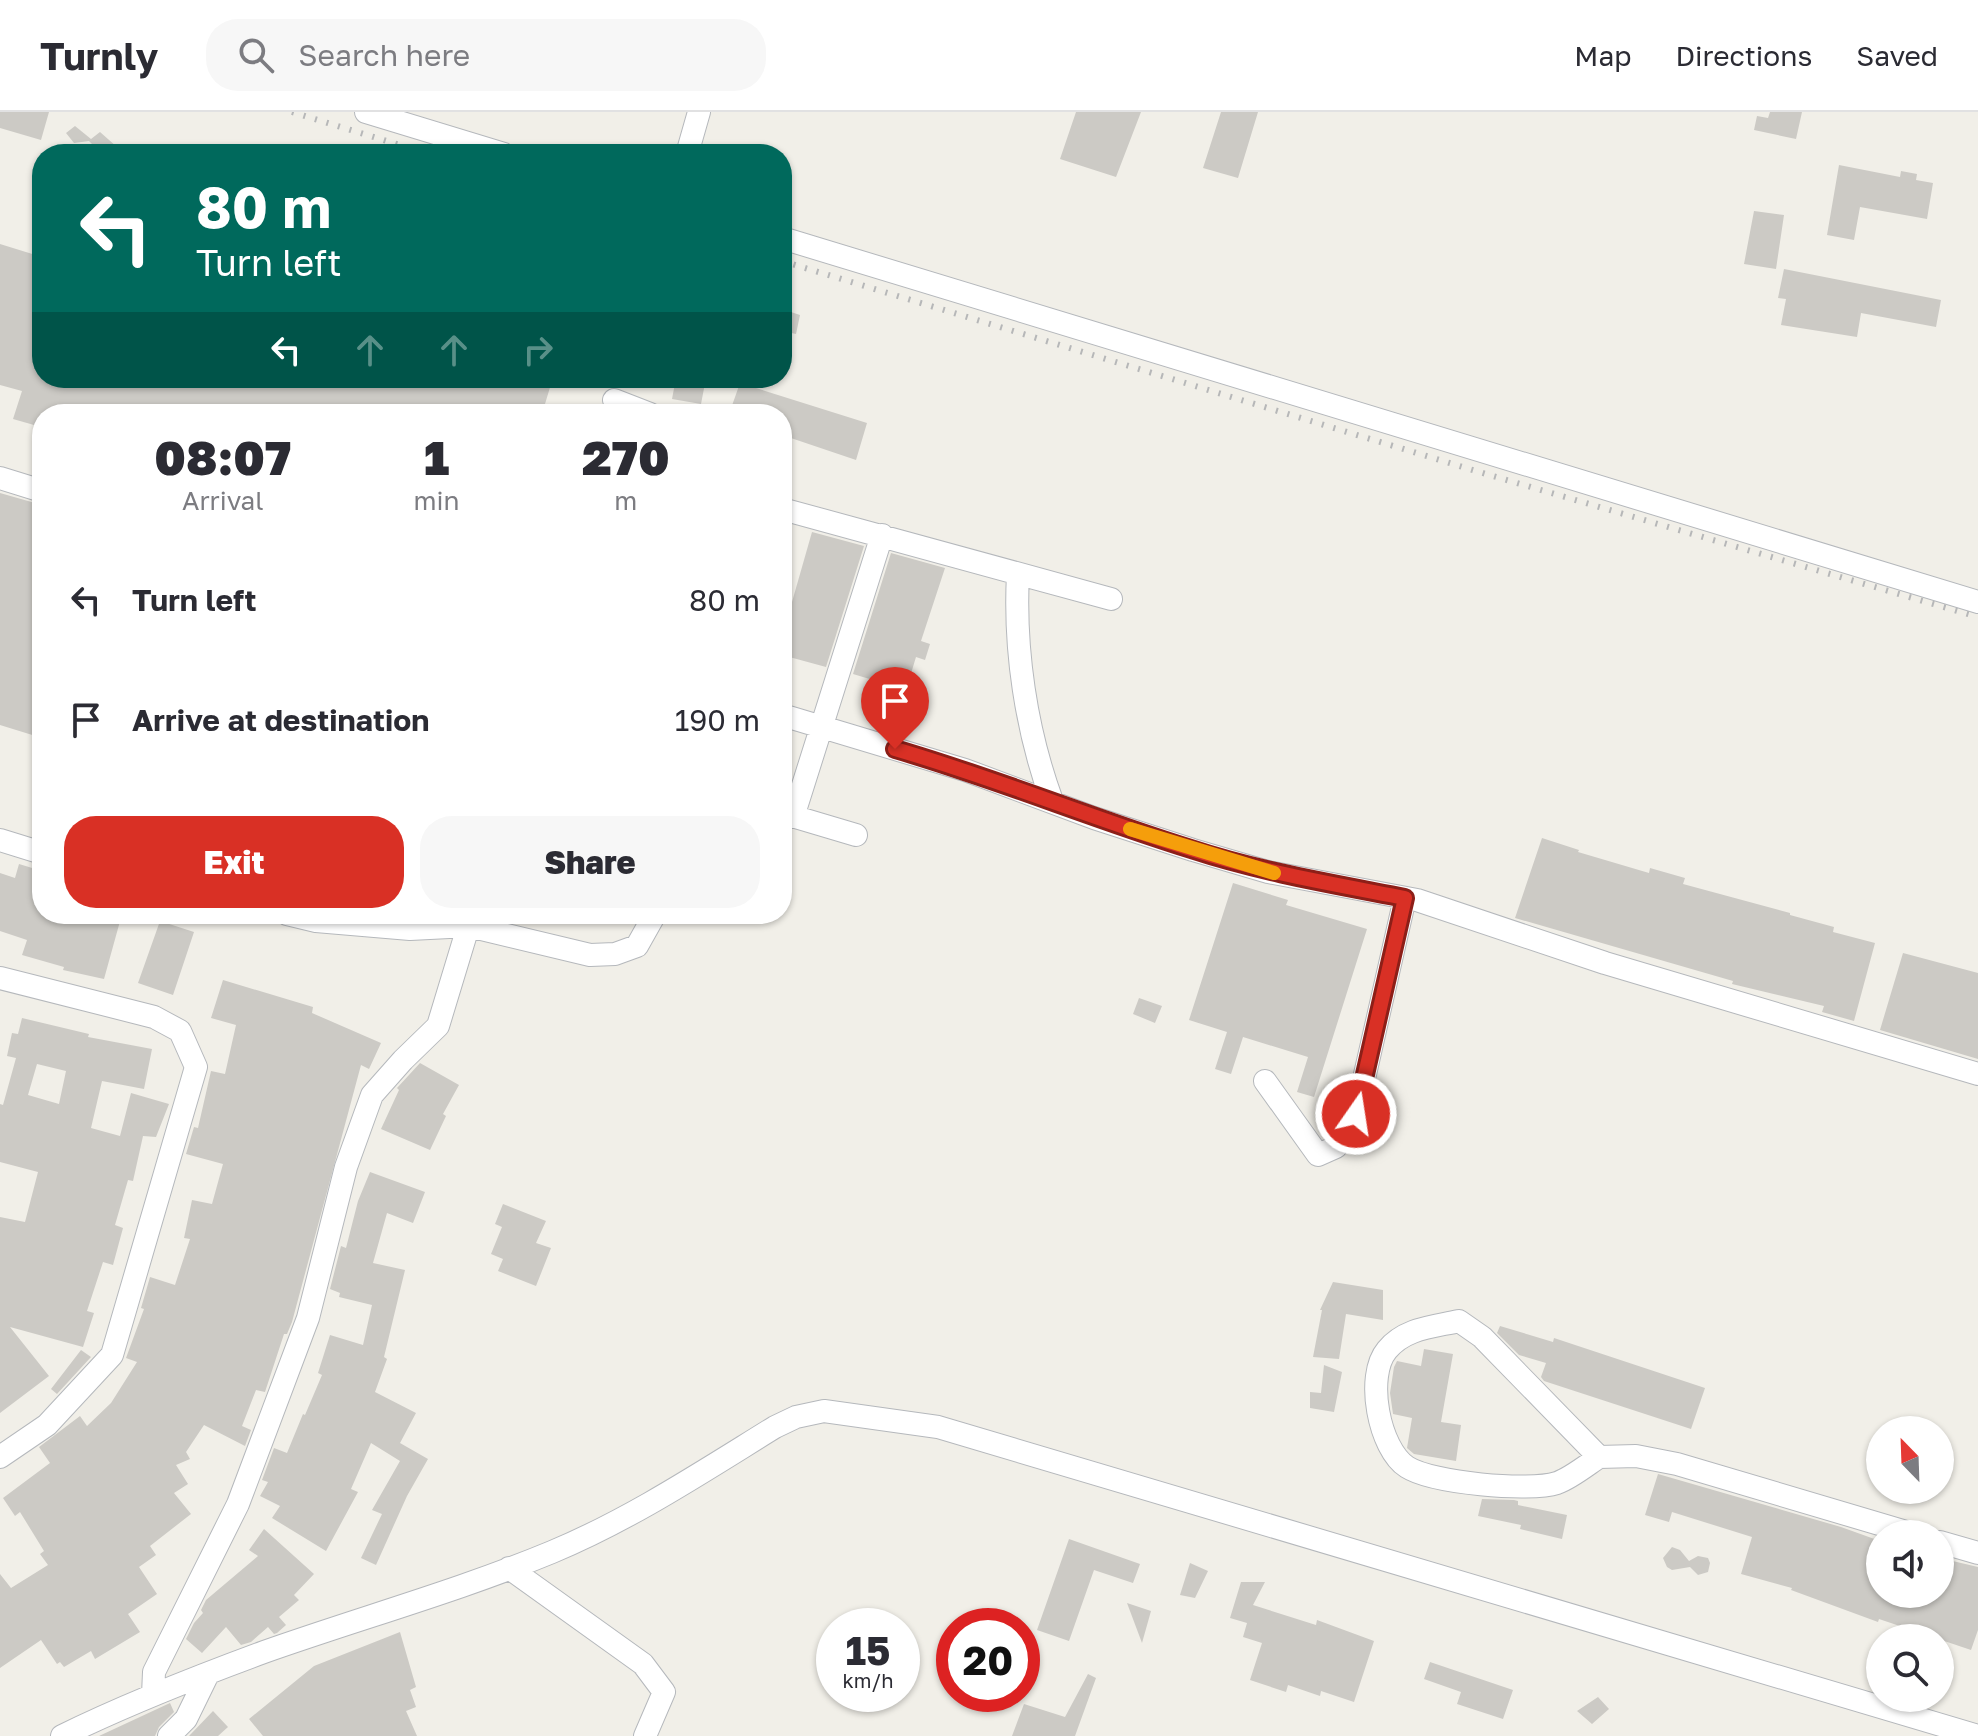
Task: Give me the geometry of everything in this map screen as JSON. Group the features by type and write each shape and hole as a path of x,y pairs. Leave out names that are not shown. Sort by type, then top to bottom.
{"street":[{"path":"366,112 471,144"},
{"path":"690,144 699,112"},
{"path":"792,241 1978,602"},
{"path":"0,478 32,488"},
{"path":"792,512 1111,599"},
{"path":"792,804 821,727 882,535"},
{"path":"1018,574 1021,668 1035,747 1059,804"},
{"path":"792,718 965,770 1094,818 1268,872 1405,898 1605,963 1978,1074"},
{"path":"792,816 856,835"},
{"path":"0,840 32,850"},
{"path":"1265,1081 1318,1155 1336,1147 1356,1114 1405,898"},
{"path":"351,924 410,929 444,924"},
{"path":"153,1695 154,1672 238,1504 308,1318 346,1167 372,1095 438,1026 470,924"},
{"path":"485,924 590,955 615,954 637,946 649,924"},
{"path":"0,978 154,1017 180,1031 196,1067 112,1355 47,1425 0,1457"},
{"path":"1599,1457 1482,1337 1459,1321 1409,1331 1385,1351 1375,1384 1377,1413 1391,1450 1404,1465 1418,1473 1508,1487 1558,1483 1599,1457 1636,1456 1677,1464 1866,1520"},
{"path":"62,1736 153,1695 263,1652 441,1594 553,1551 641,1510 796,1417 824,1411 938,1427 1978,1736"},
{"path":"1954,1546 1978,1553"},
{"path":"509,1568 643,1664 657,1680 664,1692 645,1736"},
{"path":"169,1736 186,1719 208,1674"}],"building":[{"path":"0,112 49,112 41,140 0,128"},
{"path":"1076,112 1141,112 1116,177 1060,159"},
{"path":"1221,112 1258,112 1238,178 1203,168"},
{"path":"1770,112 1802,112 1796,139 1754,130 1757,116 1768,118"},
{"path":"75,126 91,139 100,132 114,144 74,143 66,133"},
{"path":"1839,165 1900,177 1901,171 1917,174 1916,180 1933,183 1927,219 1860,207 1854,240 1827,235"},
{"path":"1754,211 1784,215 1776,269 1744,264"},
{"path":"0,244 32,254 32,388 550,388 545,404 32,404 32,424 13,419 22,391 0,385"},
{"path":"1784,269 1941,300 1936,327 1861,313 1857,337 1781,325 1786,299 1778,298"},
{"path":"792,312 800,315 796,334 792,333"},
{"path":"674,388 704,388 701,404 672,399"},
{"path":"738,388 756,388 867,423 856,460 792,438 792,404 733,404"},
{"path":"0,493 32,502 32,735 0,725"},
{"path":"812,532 864,546 826,667 792,658 792,602"},
{"path":"891,553 945,568 921,641 930,644 925,660 916,657 906,690 853,674"},
{"path":"1542,838 1649,873 1650,868 1685,878 1683,884 1790,913 1834,927 1833,932 1875,943 1854,1021 1822,1012 1824,1006 1732,984 1733,981 1515,918"},
{"path":"19,864 32,868 32,924 119,924 104,979 63,970 64,967 22,955 27,940 0,931 0,873 15,878"},
{"path":"1233,883 1288,900 1286,905 1367,929 1314,1097 1297,1092 1308,1057 1243,1037 1231,1074 1215,1069 1227,1032 1189,1020"},
{"path":"159,924 194,932 173,995 138,983"},
{"path":"1903,953 1978,973 1978,1059 1880,1030"},
{"path":"223,980 313,1007 312,1013 381,1043 369,1069 361,1065 292,1322 287,1334 284,1334 265,1392 256,1390 242,1426 251,1430 245,1446 204,1425 186,1452 190,1459 176,1465 188,1484 174,1493 191,1514 150,1546 156,1555 139,1567 157,1594 128,1614 140,1632 95,1659 91,1651 64,1667 60,1662 57,1664 41,1640 0,1668 0,1574 11,1588 48,1565 40,1554 44,1551 20,1512 15,1516 3,1498 50,1463 39,1447 80,1416 87,1426 111,1403 137,1362 126,1358 144,1309 141,1308 150,1277 175,1285 190,1239 184,1238 192,1200 212,1204 223,1164 186,1154 194,1127 198,1128 211,1071 225,1074 236,1025 211,1018"},
{"path":"1139,998 1162,1006 1155,1023 1133,1014"},
{"path":"22,1018 89,1034 88,1037 152,1049 144,1089 102,1081 91,1128 120,1136 131,1093 169,1104 156,1137 143,1136 133,1181 128,1180 115,1225 123,1228 113,1265 103,1262 87,1311 94,1313 83,1347 10,1327 49,1376 0,1413 0,1217 25,1222 38,1172 0,1162 0,1104 3,1105 16,1058 7,1056 12,1033 18,1034","holes":["37,1064 66,1071 59,1104 28,1095"]},
{"path":"420,1063 459,1085 443,1114 446,1116 430,1150 381,1129 399,1090 397,1088"},
{"path":"370,1172 425,1192 413,1223 387,1213 373,1263 405,1270 384,1357 387,1359 375,1392 416,1413 400,1443 428,1459 407,1496 376,1565 361,1558 382,1514 372,1510 400,1461 371,1443 351,1489 358,1492 326,1551 272,1518 280,1506 260,1496 268,1482 262,1480 274,1448 287,1453 305,1415 322,1375 318,1373 330,1335 363,1345 372,1305 339,1297 340,1293 330,1289 341,1246 346,1248 358,1201"},
{"path":"503,1204 546,1221 536,1243 551,1248 536,1286 498,1271 503,1259 491,1254 502,1227 495,1224"},
{"path":"1333,1282 1383,1290 1383,1320 1346,1314 1339,1359 1313,1357 1320,1310"},
{"path":"1500,1326 1553,1342 1554,1338 1705,1388 1691,1429 1544,1381 1541,1377 1546,1363 1519,1355 1497,1333"},
{"path":"1424,1349 1453,1354 1441,1422 1461,1425 1456,1461 1414,1454 1407,1448 1412,1418 1393,1414 1390,1393 1394,1367 1397,1361 1421,1366"},
{"path":"81,1350 91,1357 57,1394 51,1389"},
{"path":"1324,1365 1342,1372 1334,1412 1310,1408 1310,1392 1321,1393"},
{"path":"1658,1474 1866,1536 1866,1608 1954,1608 1954,1561 1978,1567 1978,1630 1971,1650 1954,1644 1954,1624 1894,1624 1879,1619 1878,1622 1792,1588 1741,1574 1752,1537 1672,1512 1669,1522 1645,1515"},
{"path":"1482,1499 1514,1500 1518,1501 1518,1505 1567,1515 1562,1539 1520,1529 1521,1525 1478,1516"},
{"path":"264,1529 314,1574 294,1595 299,1600 279,1617 286,1625 277,1633 274,1634 268,1627 251,1642 241,1645 226,1627 202,1653 186,1639 194,1623 203,1613 201,1610 206,1600 258,1556 249,1550"},
{"path":"1069,1539 1140,1564 1133,1583 1094,1570 1069,1641 1040,1631 1040,1621"},
{"path":"1672,1547 1680,1550 1689,1561 1698,1556 1708,1558 1708,1572 1698,1575 1690,1567 1672,1570 1667,1567 1663,1558"},
{"path":"1190,1563 1208,1571 1195,1598 1180,1595"},
{"path":"1241,1582 1265,1582 1253,1605 1316,1625 1317,1620 1374,1641 1354,1702 1321,1691 1320,1696 1288,1685 1286,1692 1250,1680 1262,1643 1243,1637 1247,1623 1230,1618"},
{"path":"1127,1603 1151,1611 1142,1643"},
{"path":"400,1632 416,1687 410,1690 416,1707 406,1711 417,1736 263,1736 249,1719 314,1666"},
{"path":"1430,1662 1513,1690 1503,1719 1457,1704 1461,1692 1424,1679"},
{"path":"1088,1674 1096,1678 1075,1736 1012,1736 1021,1712 1040,1712 1040,1709 1065,1717"},
{"path":"1598,1697 1609,1709 1592,1724 1577,1711"},
{"path":"170,1703 174,1712 159,1727 155,1736 99,1736"},
{"path":"213,1711 228,1727 218,1736 189,1736"}],"railway":[{"path":"292,112 396,144"},
{"path":"792,264 1486,474 1978,617"}],"slow traffic":[{"path":"1130,829 1274,873"}],"route":[{"path":"895,749 965,770 1094,818 1268,872 1405,898 1356,1114"}]}
